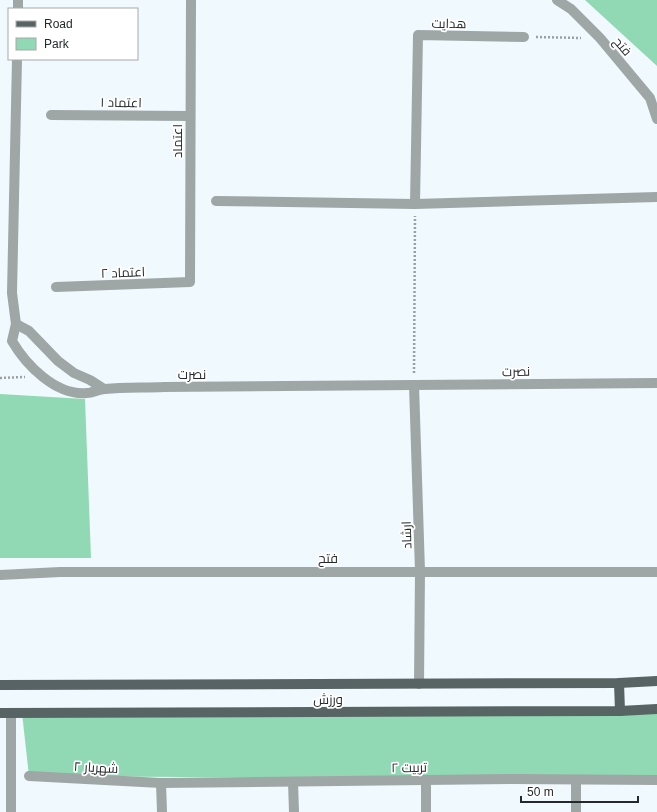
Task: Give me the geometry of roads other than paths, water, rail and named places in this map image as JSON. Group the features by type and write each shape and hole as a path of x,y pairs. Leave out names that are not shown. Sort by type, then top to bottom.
{"main road":[{"name":"ورزش","path":"0,685 618,683 657,681"},
{"path":"618,683 620,711"},
{"name":"ورزش","path":"0,713 620,711 657,708"}],"street":[{"name":"اعتماد","path":"190,282 191,0"},
{"name":"فتح","path":"557,0 571,9 600,38 650,98 657,119"},
{"name":"هدایت","path":"415,204 418,35 524,37"},
{"path":"17,60 12,293 16,324 29,331 58,360 74,373 90,380 104,389"},
{"name":"اعتماد ۱","path":"51,115 190,116"},
{"path":"216,201 415,204 657,197"},
{"name":"اعتماد ۲","path":"56,287 190,282"},
{"name":"نصرت","path":"16,324 12,341 19,353 31,367 50,382 68,391 87,393 104,389 657,383"},
{"name":"ارشاد","path":"414,385 420,571 419,684"},
{"name":"فتح","path":"0,575 60,572 657,572"},
{"path":"11,713 11,812"},
{"name":"شهریار ۲","path":"29,776 161,783"},
{"name":"تربیت ۲","path":"161,783 513,779 657,780"},
{"path":"426,780 426,812"},
{"path":"576,780 576,812"},
{"path":"293,782 294,812"},
{"path":"161,783 162,812"}]}
